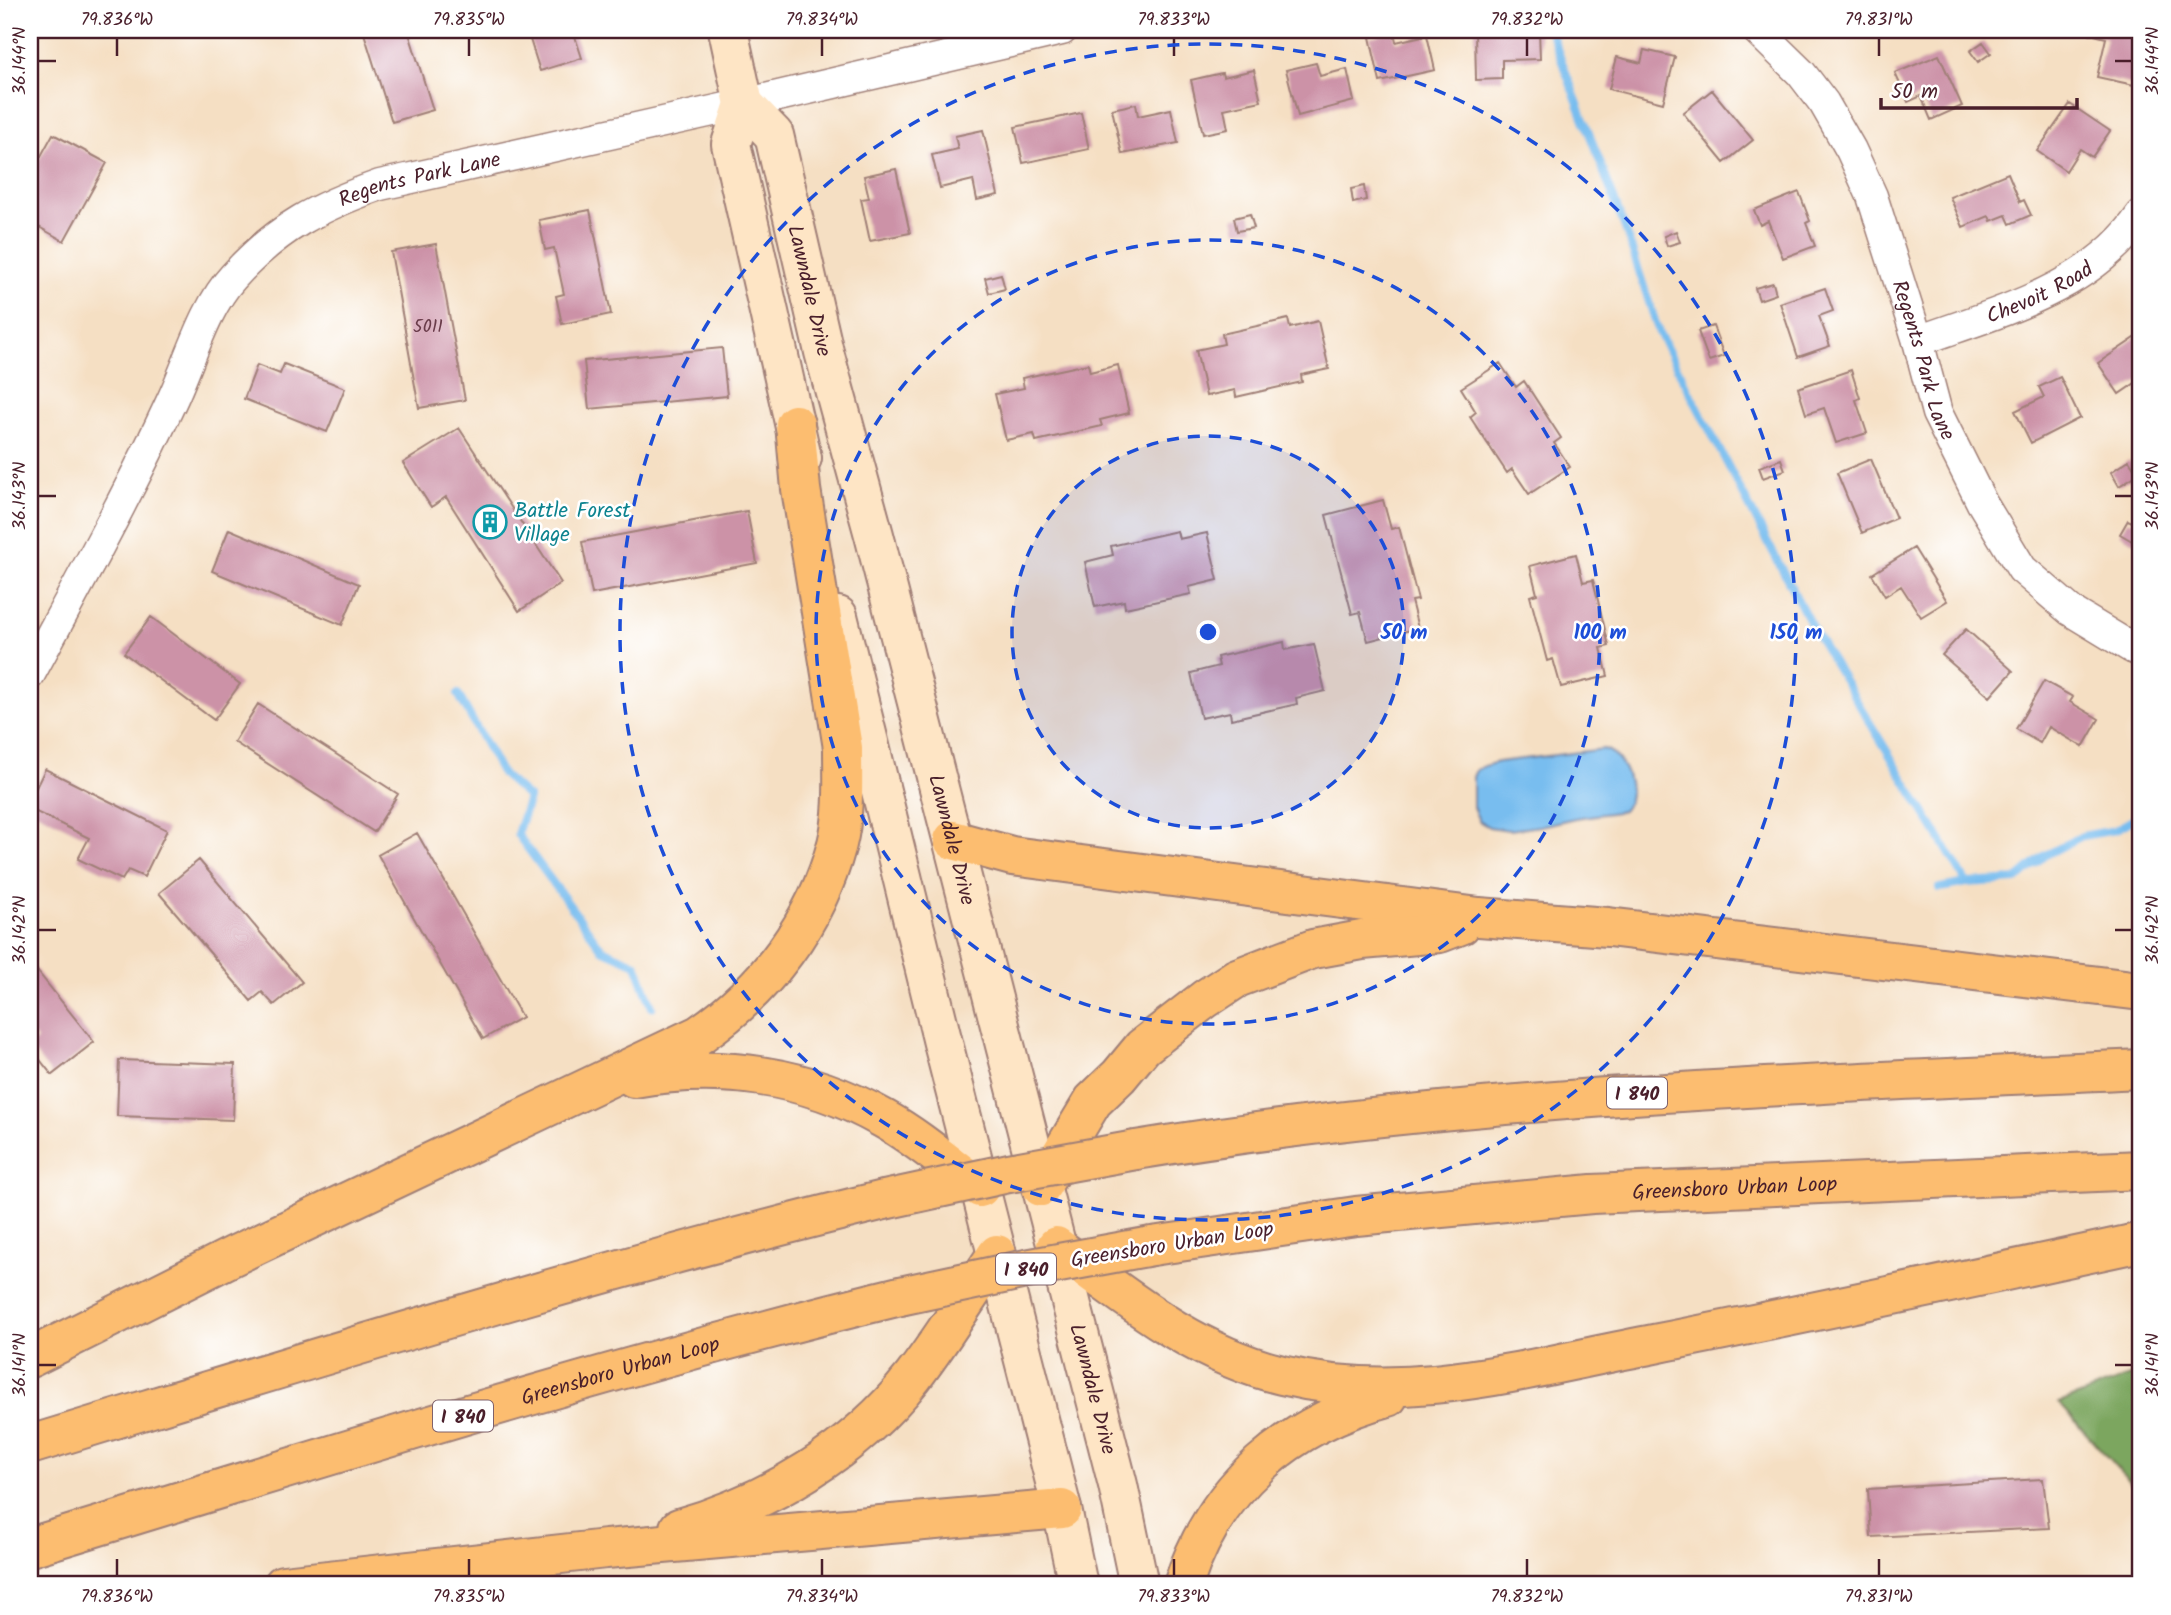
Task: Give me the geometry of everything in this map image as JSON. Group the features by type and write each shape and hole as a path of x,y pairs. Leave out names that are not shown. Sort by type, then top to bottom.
{"highway":[{"path":"30,1358 233,1256 699,1035 740,1004 782,958 805,923 825,881 837,843 843,791 843,748 801,489 795,424"},
{"path":"953,841 1012,856 1479,917 1608,927 2141,991"},
{"path":"1041,1187 1093,1101 1143,1047 1237,978 1313,949 1362,940 1440,933 1479,917"},
{"name":"I 840","path":"30,1445 533,1293 750,1233 1009,1173 1136,1150 1344,1119 1559,1099 2141,1069"},
{"path":"595,1086 692,1070 725,1070 788,1080 853,1102 886,1119 980,1188"},
{"name":"Greensboro Urban Loop","path":"30,1547 548,1390 775,1327 900,1296 1152,1246 1356,1216 1592,1194 2141,1170"},
{"path":"1056,1246 1151,1317 1210,1350 1244,1363 1318,1383 1393,1388 1490,1377 1812,1313 2141,1242"},
{"path":"606,1549 687,1525 758,1498 806,1473 845,1445 880,1413 911,1379 997,1254"},
{"path":"1183,1585 1199,1545 1219,1511 1237,1486 1259,1464 1284,1444 1336,1414 1364,1403 1429,1386"},
{"path":"283,1585 606,1549 1062,1509"}],"main road":[{"path":"728,30 744,104 731,144 851,673 1062,1509 1078,1585"},
{"name":"Lawndale Drive","path":"744,104 775,135 824,352 874,535 1118,1485 1139,1585"},
{"path":"997,1254 1041,1187"},
{"path":"980,1188 1056,1246"}],"street":[{"name":"Regents Park Lane","path":"30,674 172,401 215,300 232,278 266,244 299,219 322,207 380,185 1062,30"},
{"name":"Regents Park Lane","path":"1757,30 1801,73 1824,103 1851,150 1872,196 1918,341 1937,413 1982,503 2022,569 2071,611 2141,651"},
{"name":"Chevoit Road","path":"1918,341 2040,298 2090,267 2132,228 2141,215"}],"green space":[{"path":"2141,1372 2141,1495 2059,1403"}],"water":[{"path":"1604,749 1618,759 1630,785 1628,804 1623,811 1509,830 1489,827 1479,821 1473,807 1473,777 1476,770 1498,762"}],"building":[{"path":"363,30 408,30 433,110 392,122"},
{"path":"527,30 573,30 582,58 540,71"},
{"path":"1475,30 1539,30 1540,59 1502,60 1502,79 1476,80"},
{"path":"2091,30 2141,30 2141,52 2134,85 2097,77 2106,38 2090,34"},
{"path":"1394,32 1396,42 1427,35 1435,70 1380,82 1370,37"},
{"path":"1983,42 1991,53 1978,62 1970,51"},
{"path":"1644,50 1675,57 1663,103 1609,89 1617,57 1641,63"},
{"path":"1939,55 1962,106 1931,120 1921,96 1908,102 1895,73"},
{"path":"1316,63 1320,76 1347,69 1354,101 1298,116 1286,70"},
{"path":"1254,70 1261,101 1224,109 1228,129 1203,134 1191,80"},
{"path":"1712,90 1753,140 1724,163 1683,113"},
{"path":"1136,104 1138,116 1171,109 1178,143 1122,154 1112,109"},
{"path":"2070,104 2110,131 2092,157 2080,149 2066,171 2037,151"},
{"path":"1081,113 1089,149 1023,163 1015,127"},
{"path":"983,130 998,195 977,200 973,180 940,188 932,155 958,149 955,136"},
{"path":"53,134 107,163 64,241 30,222 30,176"},
{"path":"896,169 910,233 870,241 861,199 869,198 864,176"},
{"path":"2008,173 2020,202 2024,200 2031,215 2010,224 2006,215 1991,221 1989,216 1963,227 1950,197"},
{"path":"1364,186 1366,200 1353,203 1351,189"},
{"path":"1799,192 1810,221 1806,223 1815,246 1783,258 1768,221 1760,225 1754,210"},
{"path":"590,210 611,314 562,324 556,296 564,294 554,248 545,250 539,220"},
{"path":"1250,214 1254,228 1237,231 1234,218"},
{"path":"1676,231 1680,242 1667,246 1664,236"},
{"path":"436,244 465,400 419,408 391,252"},
{"path":"1001,274 1005,289 989,293 985,278"},
{"path":"1773,283 1776,294 1759,300 1755,288"},
{"path":"1825,288 1833,311 1819,316 1830,346 1798,357 1780,303"},
{"path":"1288,319 1290,328 1318,321 1329,369 1301,375 1302,382 1236,397 1235,390 1206,396 1196,350 1224,344 1222,334"},
{"path":"1713,326 1724,356 1709,361 1698,331"},
{"path":"2141,334 2141,379 2119,394 2098,363"},
{"path":"722,348 727,396 589,409 584,361"},
{"path":"1500,363 1516,387 1524,381 1561,438 1554,443 1570,467 1529,494 1512,469 1507,473 1470,417 1476,412 1461,388"},
{"path":"284,364 345,388 327,432 244,399 257,365 280,374"},
{"path":"1088,364 1090,372 1118,365 1129,413 1100,420 1102,426 1036,441 1034,434 1006,440 995,394 1024,388 1022,378"},
{"path":"1851,370 1860,398 1856,400 1867,433 1836,443 1824,408 1806,414 1798,388"},
{"path":"2060,377 2080,418 2031,443 2015,411 2044,397 2039,387"},
{"name":"Battle Forest Village","path":"459,428 561,583 519,611 446,497 431,507 403,463"},
{"path":"1781,459 1785,470 1763,478 1759,467"},
{"path":"1871,459 1896,518 1862,533 1837,473"},
{"path":"2129,460 2138,474 2119,486 2111,472"},
{"path":"1383,500 1391,529 1399,527 1418,600 1411,601 1418,628 1368,641 1360,612 1352,614 1326,515"},
{"path":"2141,506 2139,545 2120,534 2128,520 2132,522"},
{"name":"Battle Forest Village","path":"747,511 757,563 592,594 582,542"},
{"path":"229,529 359,584 342,625 212,571"},
{"path":"1177,531 1179,539 1207,533 1218,580 1189,587 1191,594 1125,608 1124,601 1095,607 1085,562 1113,555 1111,546"},
{"path":"1914,548 1947,601 1921,617 1901,586 1885,596 1872,574"},
{"path":"1576,554 1583,582 1593,580 1609,646 1601,648 1608,676 1561,687 1553,659 1547,661 1530,596 1537,594 1530,566"},
{"path":"151,617 240,684 214,720 124,653"},
{"path":"1966,629 2013,671 1990,697 1942,655"},
{"path":"1284,642 1285,650 1314,644 1325,691 1296,698 1297,704 1231,719 1230,712 1201,718 1191,673 1219,666 1217,657"},
{"path":"2044,681 2073,697 2070,702 2099,719 2083,747 2049,727 2040,743 2016,729"},
{"path":"258,704 398,794 374,832 234,742"},
{"path":"45,769 167,830 144,877 128,870 122,880 78,859 89,838 30,809 30,800"},
{"path":"417,833 522,1017 483,1039 378,855"},
{"path":"199,860 302,982 274,1005 262,992 251,1001 159,893"},
{"path":"30,962 94,1042 52,1075 30,1047 37,1040 30,1030"},
{"path":"119,1060 235,1064 233,1120 117,1116"},
{"path":"2043,1479 2049,1528 1871,1537 1868,1489"}],"waterway":[{"path":"1550,30 1625,228 1659,333 1812,627 1967,883"},
{"path":"458,694 502,774 529,798 517,834 602,949 636,964 652,1007"},
{"path":"1940,888 1967,883 2016,880 2044,856 2082,836 2115,830 2141,815"}],"place":[{"name":"Battle Forest Village","path":"490,522"}]}
